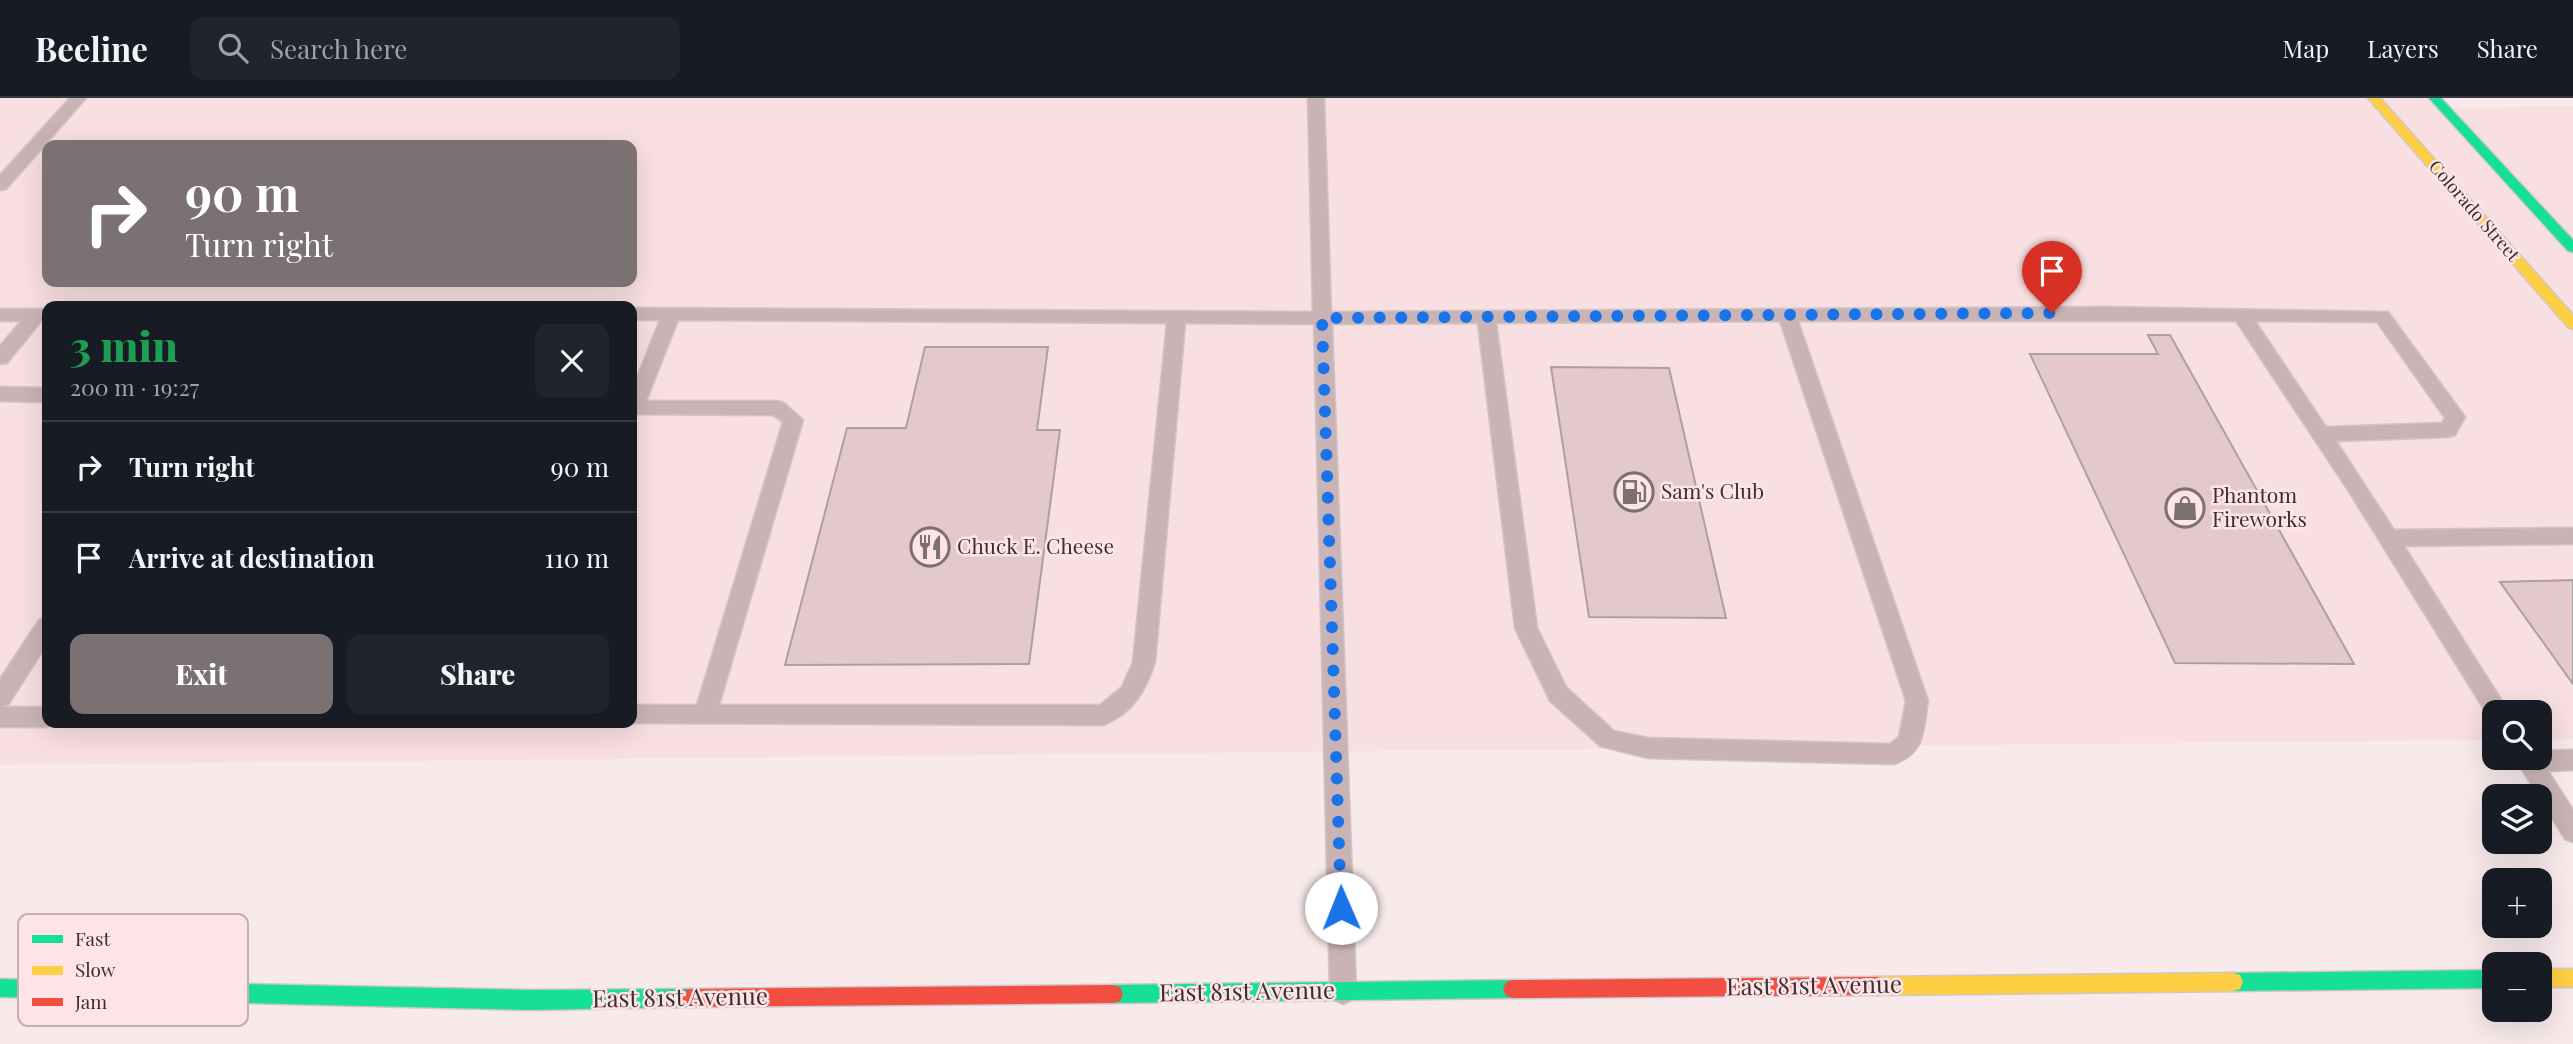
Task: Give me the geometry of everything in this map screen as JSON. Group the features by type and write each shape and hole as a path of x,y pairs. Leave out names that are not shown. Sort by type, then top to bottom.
{"main road":[{"name":"Colorado Street","path":"2374,98 2573,324"},
{"path":"2435,98 2573,248"},
{"name":"East 81st Avenue","path":"248,994 531,1000 2482,978"},
{"path":"2552,978 2573,978"},
{"name":"East 81st Avenue","path":"0,988 18,988"}],"lane":[{"path":"0,185 78,98"},
{"path":"1316,98 1343,990"},
{"path":"637,314 1322,318 2105,313 2382,316 2455,417 2448,430 2321,434"},
{"path":"0,315 42,314"},
{"path":"0,358 42,314"},
{"path":"637,401 672,314"},
{"path":"1486,317 1526,628 1558,694 1608,739 1648,748 1894,754 1910,743 1917,701 1787,315"},
{"path":"2242,315 2490,700"},
{"path":"637,715 1103,715 1122,705 1137,686 1144,662 1177,317"},
{"path":"0,394 42,395"},
{"path":"637,408 777,408 793,420 705,715"},
{"path":"2388,538 2573,536"},
{"path":"0,698 42,634"},
{"path":"0,717 42,717"},
{"path":"2552,760 2573,760"},
{"path":"2534,770 2573,831"}],"shaded area":[{"path":"0,98 2438,98 2448,108 2573,106 2573,739 2552,740 2552,700 2482,700 2482,740 0,765"}],"building":[{"name":"Phantom Fireworks","path":"2148,335 2170,335 2354,664 2175,663 2030,354 2158,354"},
{"name":"Chuck E. Cheese","path":"925,347 1048,347 1037,430 1060,430 1029,664 785,665 847,428 906,428"},
{"name":"Sam's Club","path":"1551,367 1669,368 1726,618 1589,617"},
{"path":"2573,580 2573,684 2500,582"}],"traffic: fast":[{"path":"2435,98 2573,248"},
{"path":"2233,982 2482,979"},
{"path":"0,988 18,988"},
{"path":"1113,994 1513,989"},
{"path":"248,994 531,1000 690,998"}],"traffic: slow":[{"path":"2374,98 2573,324"},
{"path":"2552,978 2573,978"},
{"path":"1877,986 2233,982"}],"traffic: jam":[{"path":"1513,989 1877,986"},
{"path":"690,998 1113,994"}],"place":[{"name":"Sam's Club","path":"1634,492"},
{"name":"Phantom Fireworks","path":"2185,508"},
{"name":"Chuck E. Cheese","path":"930,547"}],"route":[{"path":"1341,908 1322,318 2052,313"}]}
